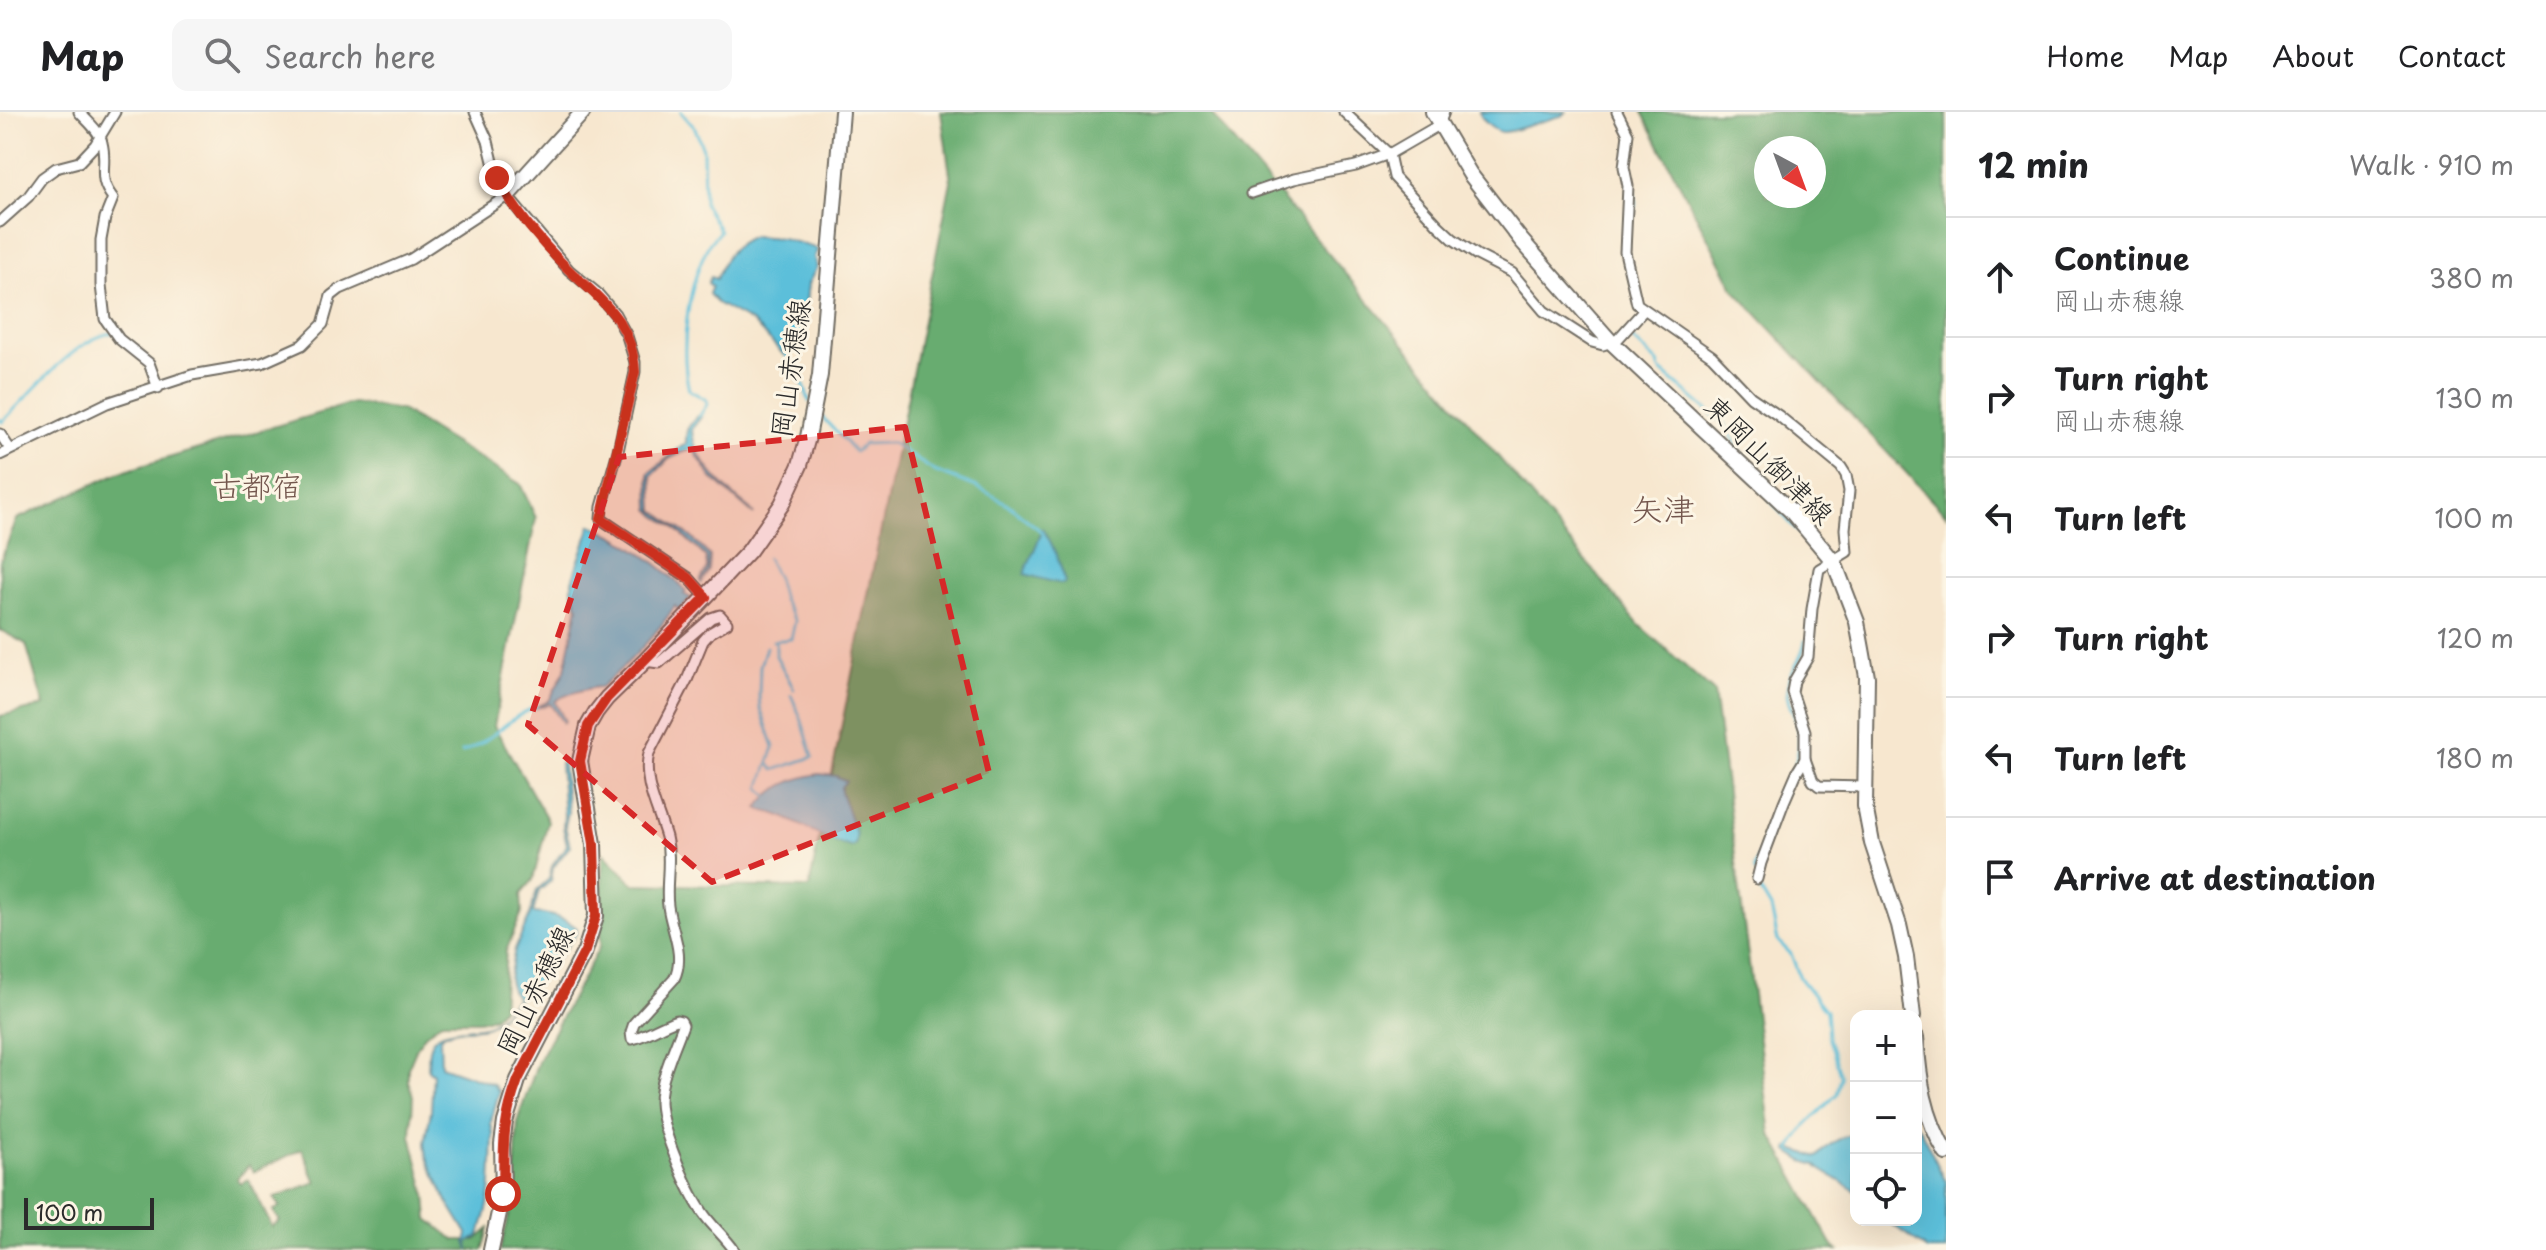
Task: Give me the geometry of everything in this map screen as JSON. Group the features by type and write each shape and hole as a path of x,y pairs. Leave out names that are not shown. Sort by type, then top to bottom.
{"main road":[{"path":"507,196 583,112"},
{"name":"岡山赤穂線","path":"491,1250 503,1194 502,1144 510,1102 518,1080 585,951 596,916 594,844 580,761 588,726 596,712 749,551 782,504 800,465 820,375 842,112"},
{"name":"東岡山御津線","path":"1438,116 1470,174 1521,240 1611,342 1791,511 1834,562 1857,622 1867,677 1865,787 1872,843 1899,925 1912,1010"},
{"path":"1921,1082 1923,1102 1946,1153"}],"street":[{"path":"79,112 103,144 103,186 113,198 101,240 105,319 119,339 149,363 158,388"},
{"path":"0,222 28,197 42,178 56,168 79,162 100,137 115,112"},
{"path":"475,112 488,141 497,178 507,196 569,270 597,293 615,314 627,336 635,372 601,519 689,578 706,597"},
{"path":"1344,112 1389,154 1394,177 1453,239 1512,273 1544,311 1592,342 1603,345 1625,332 1641,307"},
{"path":"1617,112 1628,134 1624,167 1628,186 1625,252 1641,307 1712,356 1751,397 1779,416 1844,471 1849,491 1845,529 1847,552 1819,569 1808,657 1794,681 1792,692 1805,731 1805,759 1813,781 1819,786 1865,787"},
{"path":"1252,193 1294,179 1356,166 1389,154 1438,116"},
{"path":"0,455 107,403 192,375 262,363 302,345 323,324 331,296 340,289 411,259 507,196"},
{"path":"0,434 10,449"},
{"path":"645,661 659,663 711,618 720,615 725,618 727,623 703,641 687,680 649,753 646,766 669,855 668,904 679,954 678,972 634,1023 631,1032 632,1039 637,1039 653,1028 677,1020 683,1025 668,1064 660,1101 664,1124 696,1201 706,1218 734,1250"},
{"path":"1757,879 1784,802 1805,759"}],"highlighted area":[{"path":"905,427 989,773 712,882 528,725 619,457"}],"green space":[{"path":"941,112 1210,112 1639,625 1714,692 1771,1134 1832,1245 1838,1250 500,1250 513,1201 518,1119 539,1059 600,946 603,853 634,884 809,888 951,181"},
{"path":"1642,112 1946,112 1946,515 1736,292"},
{"path":"353,403 401,410 520,484 536,518 494,726 548,821 533,880 521,894 522,912 506,951 502,1008 495,1017 479,1021 442,1021 425,1035 408,1068 413,1096 411,1136 426,1195 428,1219 455,1240 476,1240 489,1229 483,1250 0,1250 0,716 44,706 26,644 0,630 0,562 17,519 118,473","holes":["302,1149 316,1182 274,1198 280,1206 273,1211 280,1221 272,1227 248,1179 241,1184 237,1179 249,1165 254,1172"]}],"water":[{"path":"1479,112 1566,112 1504,132 1489,125"},
{"path":"753,236 782,238 818,249 814,257 817,267 808,284 803,311 804,347 789,355 784,355 753,323 717,303 709,294 711,277 716,279 730,253 739,243"},
{"path":"699,415 701,417 692,429 700,455 718,479 754,515 712,478 692,448 669,459 652,476 654,510 691,537 710,556 709,570 701,583 707,568 706,557 650,509 649,473 686,443 688,427"},
{"path":"591,525 642,553 677,581 686,591 684,594 691,598 679,610 675,606 641,649 601,687 576,692 555,702 565,721 563,723 550,704 533,709 549,701 565,670 578,607 572,581"},
{"path":"1039,529 1043,529 1053,548 1065,582 1063,584 1024,574 1041,534"},
{"path":"560,763 563,764 568,812 565,826 570,846 553,868 551,881 539,891 533,913 562,919 577,928 577,932 539,982 511,1004 517,998 511,990 509,979 515,949 537,890 549,879 552,866 567,845 563,827"},
{"path":"819,774 846,781 841,792 856,834 856,843 852,847 758,808 770,794 784,785"},
{"path":"498,1020 488,1026 457,1030 440,1038 441,1066 493,1084 499,1092 491,1123 489,1199 478,1237 468,1242 469,1250 466,1242 468,1235 446,1199 427,1157 425,1143 433,1074 428,1070 429,1050 437,1036 444,1033 453,1030 489,1025"},
{"path":"1922,1133 1946,1182 1946,1250 1928,1250 1894,1226 1922,1226"},
{"path":"1850,1135 1850,1187 1788,1151 1789,1148 1818,1157"}],"waterway":[{"path":"681,112 695,128 703,149 704,204 720,231 709,244 701,262 687,316 685,355 689,390 708,403 699,417"},
{"path":"1630,221 1636,202 1631,182"},
{"path":"1625,332 1658,363 1660,370 1726,426 1741,453 1768,479 1768,483"},
{"path":"0,419 2,422 67,357 82,346 111,333"},
{"path":"787,355 788,366 804,386 809,401"},
{"path":"820,415 855,452 864,444 892,443 934,471 977,487 1006,503 1042,532"},
{"path":"1770,500 1815,551 1822,562 1819,564"},
{"path":"767,558 783,600 795,621 791,639 773,641"},
{"path":"1793,770 1799,733 1787,689 1805,641"},
{"path":"776,642 776,656 794,689"},
{"path":"766,647 760,666 759,696 774,747 760,788 768,796"},
{"path":"769,764 774,770 813,757 791,695"},
{"path":"462,752 537,707"},
{"path":"1755,871 1773,818"},
{"path":"1756,883 1771,908 1778,941 1791,954 1800,978 1826,1011 1828,1036 1841,1077 1837,1094 1806,1125 1790,1150"}],"district":[{"name":"古都宿","path":"257,484"},
{"name":"矢津","path":"1663,508"}],"route":[{"path":"497,178 537,234 615,314 627,336 635,362 601,519 689,578 706,597 607,698 588,726 580,761 594,844 596,916 585,951 518,1080 510,1102 502,1144 503,1194"}]}
